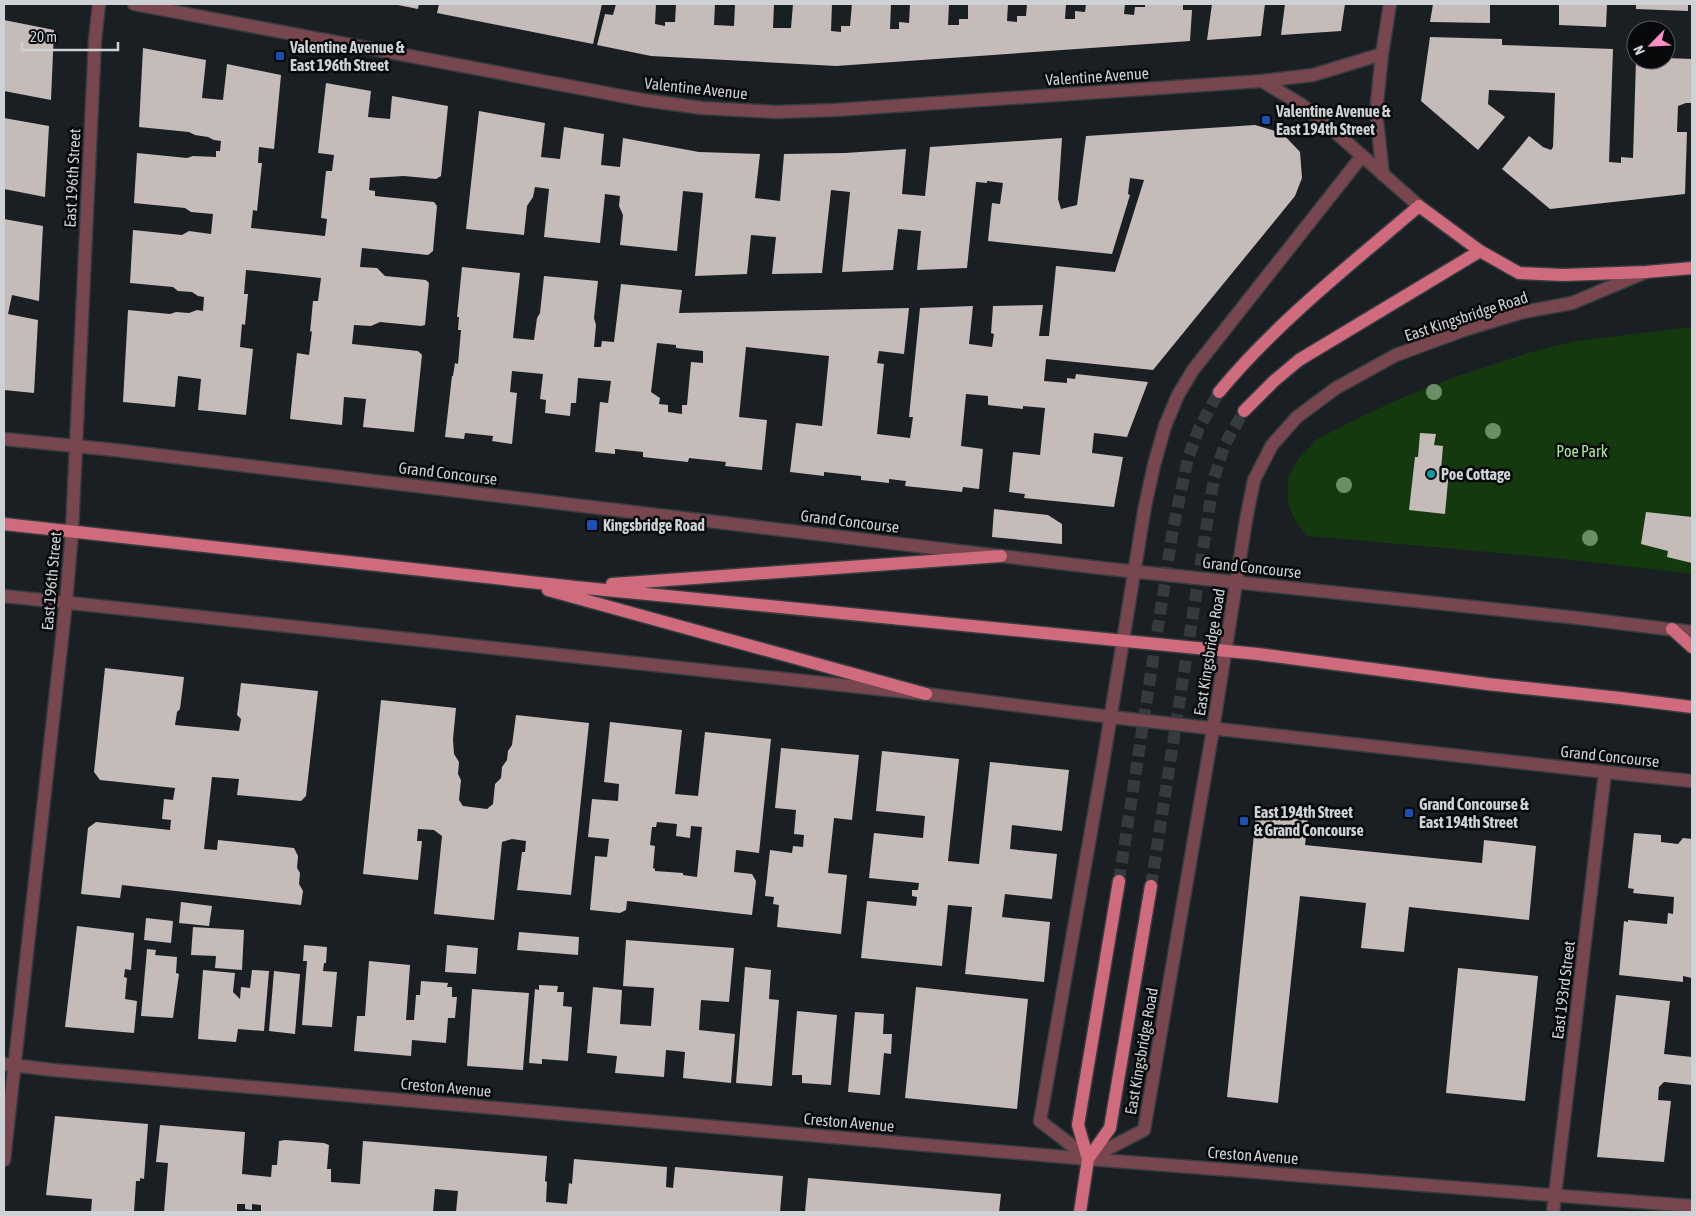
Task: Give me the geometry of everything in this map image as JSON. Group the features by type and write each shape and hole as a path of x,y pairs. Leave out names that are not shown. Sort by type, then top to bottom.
{"main road":[{"path":"1219,392 1241,366 1280,328 1345,268 1419,206 1480,251 1299,360 1274,381 1244,411"},
{"name":"East Kingsbridge Road","path":"1480,251 1520,273 1563,275 1646,272 1692,268"},
{"path":"4,524 511,580 1226,650 1487,684 1620,698 1692,708"},
{"path":"576,586 1001,556"},
{"path":"511,580 926,694"},
{"path":"1672,629 1692,646"},
{"name":"East Kingsbridge Road","path":"1080,1212 1088,1159 1078,1125 1120,881"},
{"name":"East Kingsbridge Road","path":"1088,1159 1110,1128 1151,886"}],"street":[{"name":"East 196th Street","path":"4,1160 9,1065 66,602 72,531 99,4"},
{"name":"Valentine Avenue","path":"134,4 642,100 702,108 776,112 835,110 1262,81 1313,74 1382,54"},
{"path":"1383,175 1376,112 1382,54 1390,4"},
{"path":"1262,81 1302,105 1326,124 1419,206"},
{"path":"1088,1159 1040,1121 1111,717 1134,571 1154,465 1178,395 1193,370 1362,156"},
{"name":"East Kingsbridge Road","path":"1088,1159 1144,1130 1254,480 1272,445 1297,416 1336,388 1396,355 1464,330 1523,312 1572,303 1646,272"},
{"name":"Grand Concourse","path":"4,439 1001,556 1692,632"},
{"name":"Grand Concourse","path":"4,596 926,694 1111,717 1692,781"},
{"name":"East 193rd Street","path":"1553,1212 1604,772"},
{"name":"Creston Avenue","path":"9,1065 1088,1159 1692,1206"}],"green space":[{"name":"Poe Park","path":"1692,327 1692,574 1556,558 1308,536 1296,523 1288,503 1288,478 1299,458 1316,440 1352,421 1406,396 1455,377 1531,352 1575,341"}],"building":[{"path":"393,4 419,4 418,9"},
{"path":"439,4 602,4 593,44 437,13"},
{"path":"616,4 656,4 655,24 665,26 665,22 675,22 676,4 715,4 714,25 734,26 735,4 774,4 773,28 791,28 793,4 832,4 831,31 841,32 841,26 850,26 852,4 891,4 890,29 899,29 899,22 909,23 910,4 949,4 948,25 959,25 959,19 968,19 968,4 1008,4 1007,21 1017,22 1017,16 1026,16 1027,4 1066,4 1065,19 1075,19 1075,11 1085,12 1086,4 1125,4 1124,14 1134,15 1135,7 1145,7 1145,4 1183,4 1183,10 1192,10 1190,41 836,66 651,56 597,45 605,14 613,15"},
{"path":"1212,4 1265,4 1261,36 1207,40"},
{"path":"1285,4 1345,4 1341,31 1281,35"},
{"path":"1433,4 1490,4 1490,23 1430,22"},
{"path":"1559,4 1607,4 1606,27 1559,25"},
{"path":"1636,4 1688,4 1688,11 1636,9"},
{"path":"4,20 54,30 51,100 4,91"},
{"path":"1430,37 1502,39 1502,45 1613,49 1609,162 1621,163 1621,157 1633,158 1636,70 1676,70 1676,58 1692,59 1692,103 1678,106 1677,132 1687,132 1685,194 1550,209 1502,169 1529,136 1543,147 1551,150 1553,147 1555,93 1489,90 1488,104 1505,117 1478,150 1421,101"},
{"path":"143,48 206,60 202,98 223,100 227,64 281,75 274,149 259,147 258,163 262,163 257,211 253,210 251,228 325,236 327,219 321,218 326,171 332,171 334,155 318,153 326,83 371,91 368,117 390,119 392,96 448,106 441,176 436,179 404,176 370,178 369,190 375,191 375,196 434,202 437,206 433,251 428,255 362,248 360,267 377,268 385,276 426,280 429,283 425,325 380,322 371,326 354,325 352,344 418,351 422,355 414,432 363,427 366,399 344,397 342,425 290,419 297,353 309,355 313,301 318,301 321,278 246,270 244,294 248,294 245,325 242,324 240,347 253,349 246,415 198,410 201,379 178,376 175,407 123,402 128,310 170,314 176,312 189,313 197,310 203,311 204,297 192,292 178,291 173,287 130,283 133,230 182,235 189,231 211,234 213,214 191,212 185,208 134,203 137,153 187,158 193,156 216,157 216,151 220,151 221,141 189,132 139,127"},
{"path":"479,111 545,123 541,157 560,159 564,127 604,134 601,165 620,167 623,138 699,152 760,154 755,198 780,201 784,154 906,149 902,194 925,196 930,147 1062,138 1058,199 1061,209 1077,205 1086,136 1255,125 1282,133 1300,152 1302,178 1295,196 1153,370 1046,359 1044,381 1067,383 1067,378 1075,379 1076,374 1148,382 1127,437 1094,433 1092,453 1123,457 1114,507 1024,498 1025,494 1009,492 1013,452 1040,455 1045,408 1023,406 1023,409 988,405 988,396 966,394 961,446 983,449 979,489 963,487 962,492 905,486 906,481 889,479 889,483 861,480 861,476 824,472 824,476 790,472 796,423 822,426 829,356 746,347 739,417 767,420 762,470 725,466 726,462 689,458 688,462 643,457 643,452 615,449 615,454 595,452 600,402 608,403 611,381 578,378 576,403 571,403 570,416 545,413 546,400 540,399 543,374 512,371 510,392 517,393 512,444 492,441 493,436 465,433 464,439 445,437 452,376 455,363 458,364 461,330 458,330 459,317 457,317 462,267 520,273 513,338 534,340 537,318 540,313 544,276 598,281 594,318 596,325 594,347 601,347 602,341 614,342 621,284 682,290 679,313 909,308 904,354 879,351 877,363 884,364 877,434 910,438 913,417 909,417 920,308 973,306 969,344 992,347 994,334 991,333 993,306 1043,305 1039,336 1049,336 1056,266 1115,272 1144,180 1130,178 1128,194 1130,195 1112,254 988,241 992,203 1000,204 1003,183 976,182 967,268 917,270 921,231 898,229 893,270 842,272 850,192 831,190 822,273 772,274 776,237 751,235 747,274 695,276 703,193 683,191 677,251 620,245 623,215 619,206 620,196 605,194 600,243 544,237 549,189 535,187 533,197 527,206 524,235 466,229","holes":["657,343 676,345 676,348 703,351 703,363 691,362 687,405 682,405 682,414 668,412 668,405 659,404 660,398 651,392"]},
{"path":"4,118 49,126 45,197 4,189"},
{"path":"4,219 43,226 39,301 12,295 8,314 38,320 34,393 4,390"},
{"name":"Poe Cottage","path":"1420,433 1436,434 1434,445 1443,446 1441,470 1449,470 1445,514 1409,510 1415,457 1418,457"},
{"path":"994,509 1048,515 1062,524 1062,544 992,537"},
{"path":"1646,512 1692,517 1692,563 1667,557 1668,551 1641,544"},
{"path":"105,668 184,677 180,709 177,712 175,725 239,731 241,719 237,715 241,683 318,691 306,796 301,801 237,795 239,779 212,777 204,849 217,850 218,840 294,848 298,856 299,884 303,891 301,905 122,885 120,898 81,894 88,828 96,822 170,830 171,820 162,819 164,799 173,800 175,788 100,780 94,772"},
{"path":"381,700 456,708 453,739 454,754 459,762 458,774 461,780 459,800 463,806 487,809 493,804 495,784 501,778 502,767 507,760 508,751 512,745 516,715 589,723 571,895 517,890 522,852 525,852 526,841 512,839 502,842 494,920 434,914 442,836 434,830 418,829 417,841 422,841 418,880 363,874"},
{"path":"610,722 682,730 675,794 698,796 705,732 771,739 759,853 736,850 734,872 752,874 756,881 752,915 627,901 626,910 620,913 590,910 595,856 607,857 609,839 588,837 592,799 618,801 619,784 604,782","holes":["657,822 677,824 676,836 690,838 691,826 702,827 697,877 683,875 683,873 655,871 653,868 655,846 650,845 652,827 656,827"]},
{"path":"781,748 859,755 852,820 834,818 828,873 847,875 841,934 777,927 779,905 773,904 774,897 765,896 770,850 792,853 793,846 803,847 804,835 794,834 796,810 775,808"},
{"path":"882,751 959,759 948,861 979,864 990,762 1069,770 1062,831 1012,825 1010,849 1057,854 1052,899 1005,894 1002,917 1050,922 1044,982 965,974 972,907 948,905 942,966 861,958 867,901 916,906 917,897 912,896 912,890 918,890 919,883 869,878 874,833 923,838 925,816 876,811"},
{"path":"1256,815 1308,820 1305,845 1482,863 1484,840 1536,846 1529,920 1409,907 1404,952 1361,948 1366,903 1300,896 1278,1103 1227,1097"},
{"path":"1634,833 1661,835 1661,842 1678,844 1683,838 1692,839 1692,978 1683,976 1683,982 1619,975 1624,921 1667,924 1668,913 1673,914 1674,897 1633,893 1634,889 1628,888"},
{"path":"181,902 212,906 209,926 179,923"},
{"path":"146,918 173,921 171,943 144,940"},
{"path":"77,926 134,933 131,970 125,969 124,977 127,978 125,999 137,1001 134,1033 65,1027"},
{"path":"193,927 244,930 242,970 215,968 216,956 191,955"},
{"path":"519,932 579,937 578,955 517,950"},
{"path":"626,940 734,948 729,1002 701,1000 699,1030 735,1034 731,1083 683,1078 685,1052 666,1050 664,1077 615,1073 617,1056 587,1053 593,987 622,990 620,1024 651,1026 654,988 623,986"},
{"path":"304,945 327,947 326,963 324,963 323,971 337,972 332,1027 302,1025 307,961 303,961"},
{"path":"447,945 478,948 476,974 445,972"},
{"path":"147,949 156,950 155,955 177,957 176,973 179,974 173,1018 141,1016"},
{"path":"369,961 410,965 406,1020 414,1020 416,995 420,995 421,981 448,983 447,987 452,987 452,997 457,997 455,1018 448,1018 446,1043 412,1040 411,1056 354,1051 357,1016 365,1016"},
{"path":"745,967 771,970 769,999 779,1000 772,1086 736,1083"},
{"path":"1458,968 1538,976 1525,1101 1446,1093"},
{"path":"203,970 235,973 233,992 240,999 241,987 250,988 252,970 269,971 264,1031 238,1029 236,1042 198,1039"},
{"path":"274,971 300,974 295,1034 269,1031"},
{"path":"539,985 558,986 557,992 564,992 563,1006 572,1007 568,1061 542,1059 542,1064 529,1063 535,989 539,990"},
{"path":"916,987 1028,999 1017,1109 905,1098"},
{"path":"472,989 529,993 523,1070 467,1066"},
{"path":"1616,995 1670,1001 1664,1054 1692,1057 1692,1085 1664,1082 1659,1087 1658,1100 1671,1101 1664,1162 1597,1157"},
{"path":"797,1011 837,1015 831,1085 802,1083 802,1075 792,1075"},
{"path":"855,1012 884,1014 883,1034 892,1034 891,1054 884,1053 880,1095 848,1092"},
{"path":"55,1116 148,1124 144,1179 140,1178 140,1181 136,1181 134,1212 91,1212 92,1199 46,1195"},
{"path":"160,1125 245,1132 242,1174 271,1177 272,1165 277,1165 279,1141 324,1143 329,1145 327,1169 331,1169 331,1182 360,1184 363,1141 547,1156 546,1202 567,1204 569,1183 572,1184 574,1159 667,1167 666,1187 673,1188 675,1167 783,1176 780,1212 456,1212 458,1191 435,1189 433,1212 261,1212 261,1205 252,1204 252,1210 245,1209 245,1204 237,1204 237,1212 164,1212 168,1163 156,1162"},
{"path":"808,1178 1001,1194 999,1212 805,1212"}],"tunnel":[{"path":"1119,881 1173,529 1188,458 1199,428 1219,392"},
{"path":"1151,886 1214,478 1225,444 1244,411"}],"place":[{"name":"Valentine Avenue & East 196th Street","path":"280,56"},
{"name":"Valentine Avenue & East 194th Street","path":"1266,120"},
{"name":"Poe Cottage","path":"1431,474"},
{"name":"Kingsbridge Road","path":"592,525"},
{"name":"Grand Concourse & East 194th Street","path":"1409,813"},
{"name":"East 194th Street & Grand Concourse","path":"1244,821"}]}
